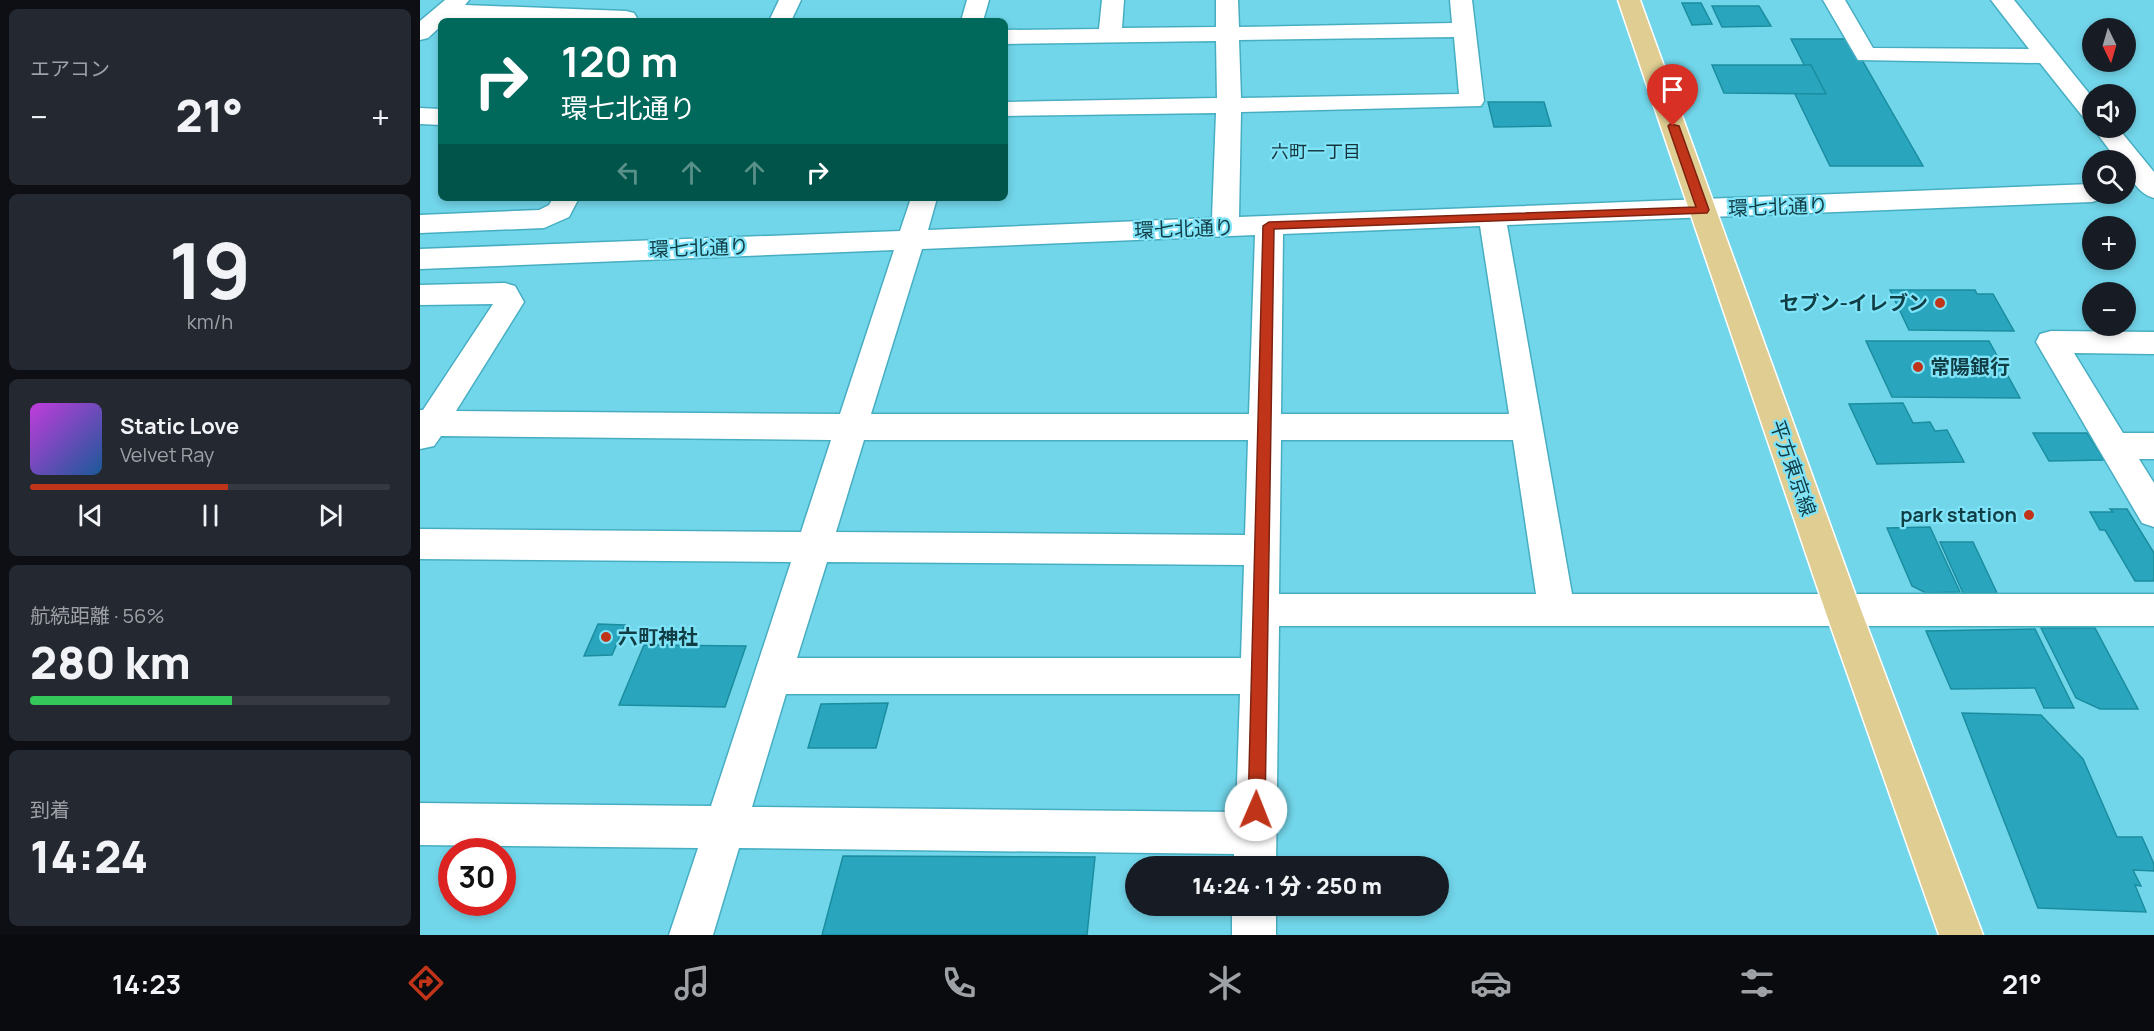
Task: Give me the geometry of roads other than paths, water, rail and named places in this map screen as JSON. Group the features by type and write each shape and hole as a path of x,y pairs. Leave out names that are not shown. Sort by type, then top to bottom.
{"main road":[{"name":"平方東京線","path":"1629,0 1843,610 1961,935"}],"street":[{"path":"626,18 641,0"},
{"path":"781,18 790,0"},
{"path":"973,18 978,0"},
{"path":"1110,35 1113,0"},
{"path":"1225,227 1228,105 1227,0"},
{"path":"1008,109 1472,100 1461,0"},
{"path":"1834,0 1866,55 2047,56"},
{"path":"2002,0 2082,100"},
{"path":"420,33 452,5 542,7 618,18"},
{"path":"1008,37 1463,30"},
{"path":"420,116 438,117"},
{"path":"2113,138 2154,190"},
{"path":"2136,191 2154,190"},
{"name":"環七北通り","path":"420,259 2082,193"},
{"path":"420,224 544,219 559,210 564,201"},
{"path":"691,935 923,201"},
{"path":"1492,217 1557,611"},
{"path":"420,824 725,828 1255,850 1269,226"},
{"path":"420,295 505,293 509,302 424,429"},
{"path":"2154,343 2051,342 2154,513"},
{"path":"424,429 1526,427"},
{"path":"2114,446 2154,446"},
{"path":"420,544 813,545 1261,550"},
{"path":"1260,610 2154,610"},
{"path":"773,676 1259,676"},
{"path":"1254,916 1254,935"}],"place":[{"name":"セブン-イレブン","path":"1940,303"},
{"name":"常陽銀行","path":"1918,367"},
{"name":"park station","path":"2029,515"},
{"name":"六町神社","path":"606,637"}],"district":[{"name":"六町一丁目","path":"1316,152"}]}
